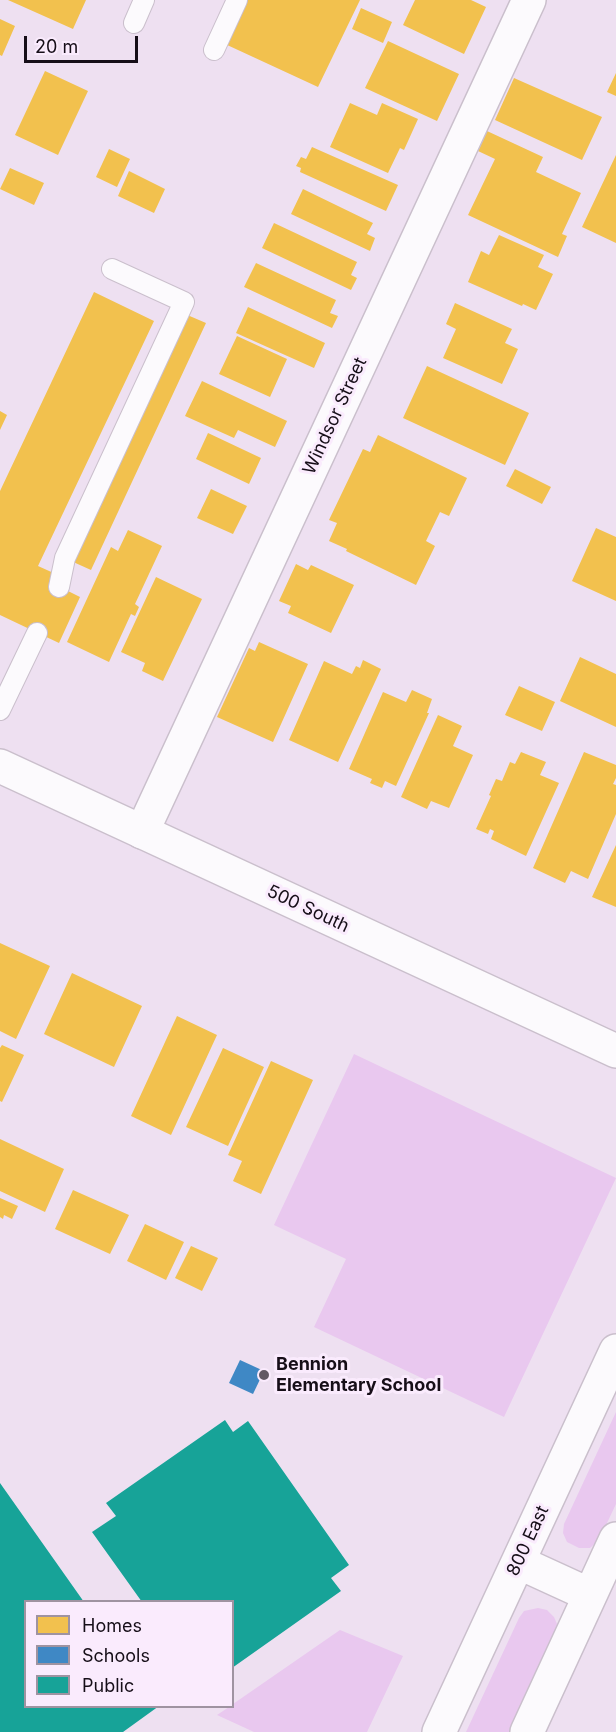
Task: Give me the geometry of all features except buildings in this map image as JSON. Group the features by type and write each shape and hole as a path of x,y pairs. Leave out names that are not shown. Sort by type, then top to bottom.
{"street":[{"name":"Windsor Street","path":"142,832 530,0"},
{"name":"500 South","path":"0,766 616,1051"},
{"name":"800 East","path":"439,1732 616,1351"},
{"path":"527,1732 616,1539"},
{"path":"518,1562 590,1595"}],"lane":[{"path":"134,23 144,0"},
{"path":"214,50 237,0"},
{"path":"59,587 65,558 184,302 112,269"},
{"path":"0,710 37,633"}],"shaded area":[{"path":"354,1054 616,1178 504,1417 314,1327 346,1259 274,1225"},
{"path":"616,1412 616,1504 599,1540 590,1548 579,1548 567,1542 563,1533 564,1524"},
{"path":"538,1608 547,1610 554,1617 557,1624 556,1632 510,1732 466,1732 519,1618 524,1611"},
{"path":"340,1630 403,1656 367,1732 254,1732 217,1715 228,1708 234,1708 234,1703"}],"place":[{"name":"Bennion Elementary School","path":"264,1375"}]}
